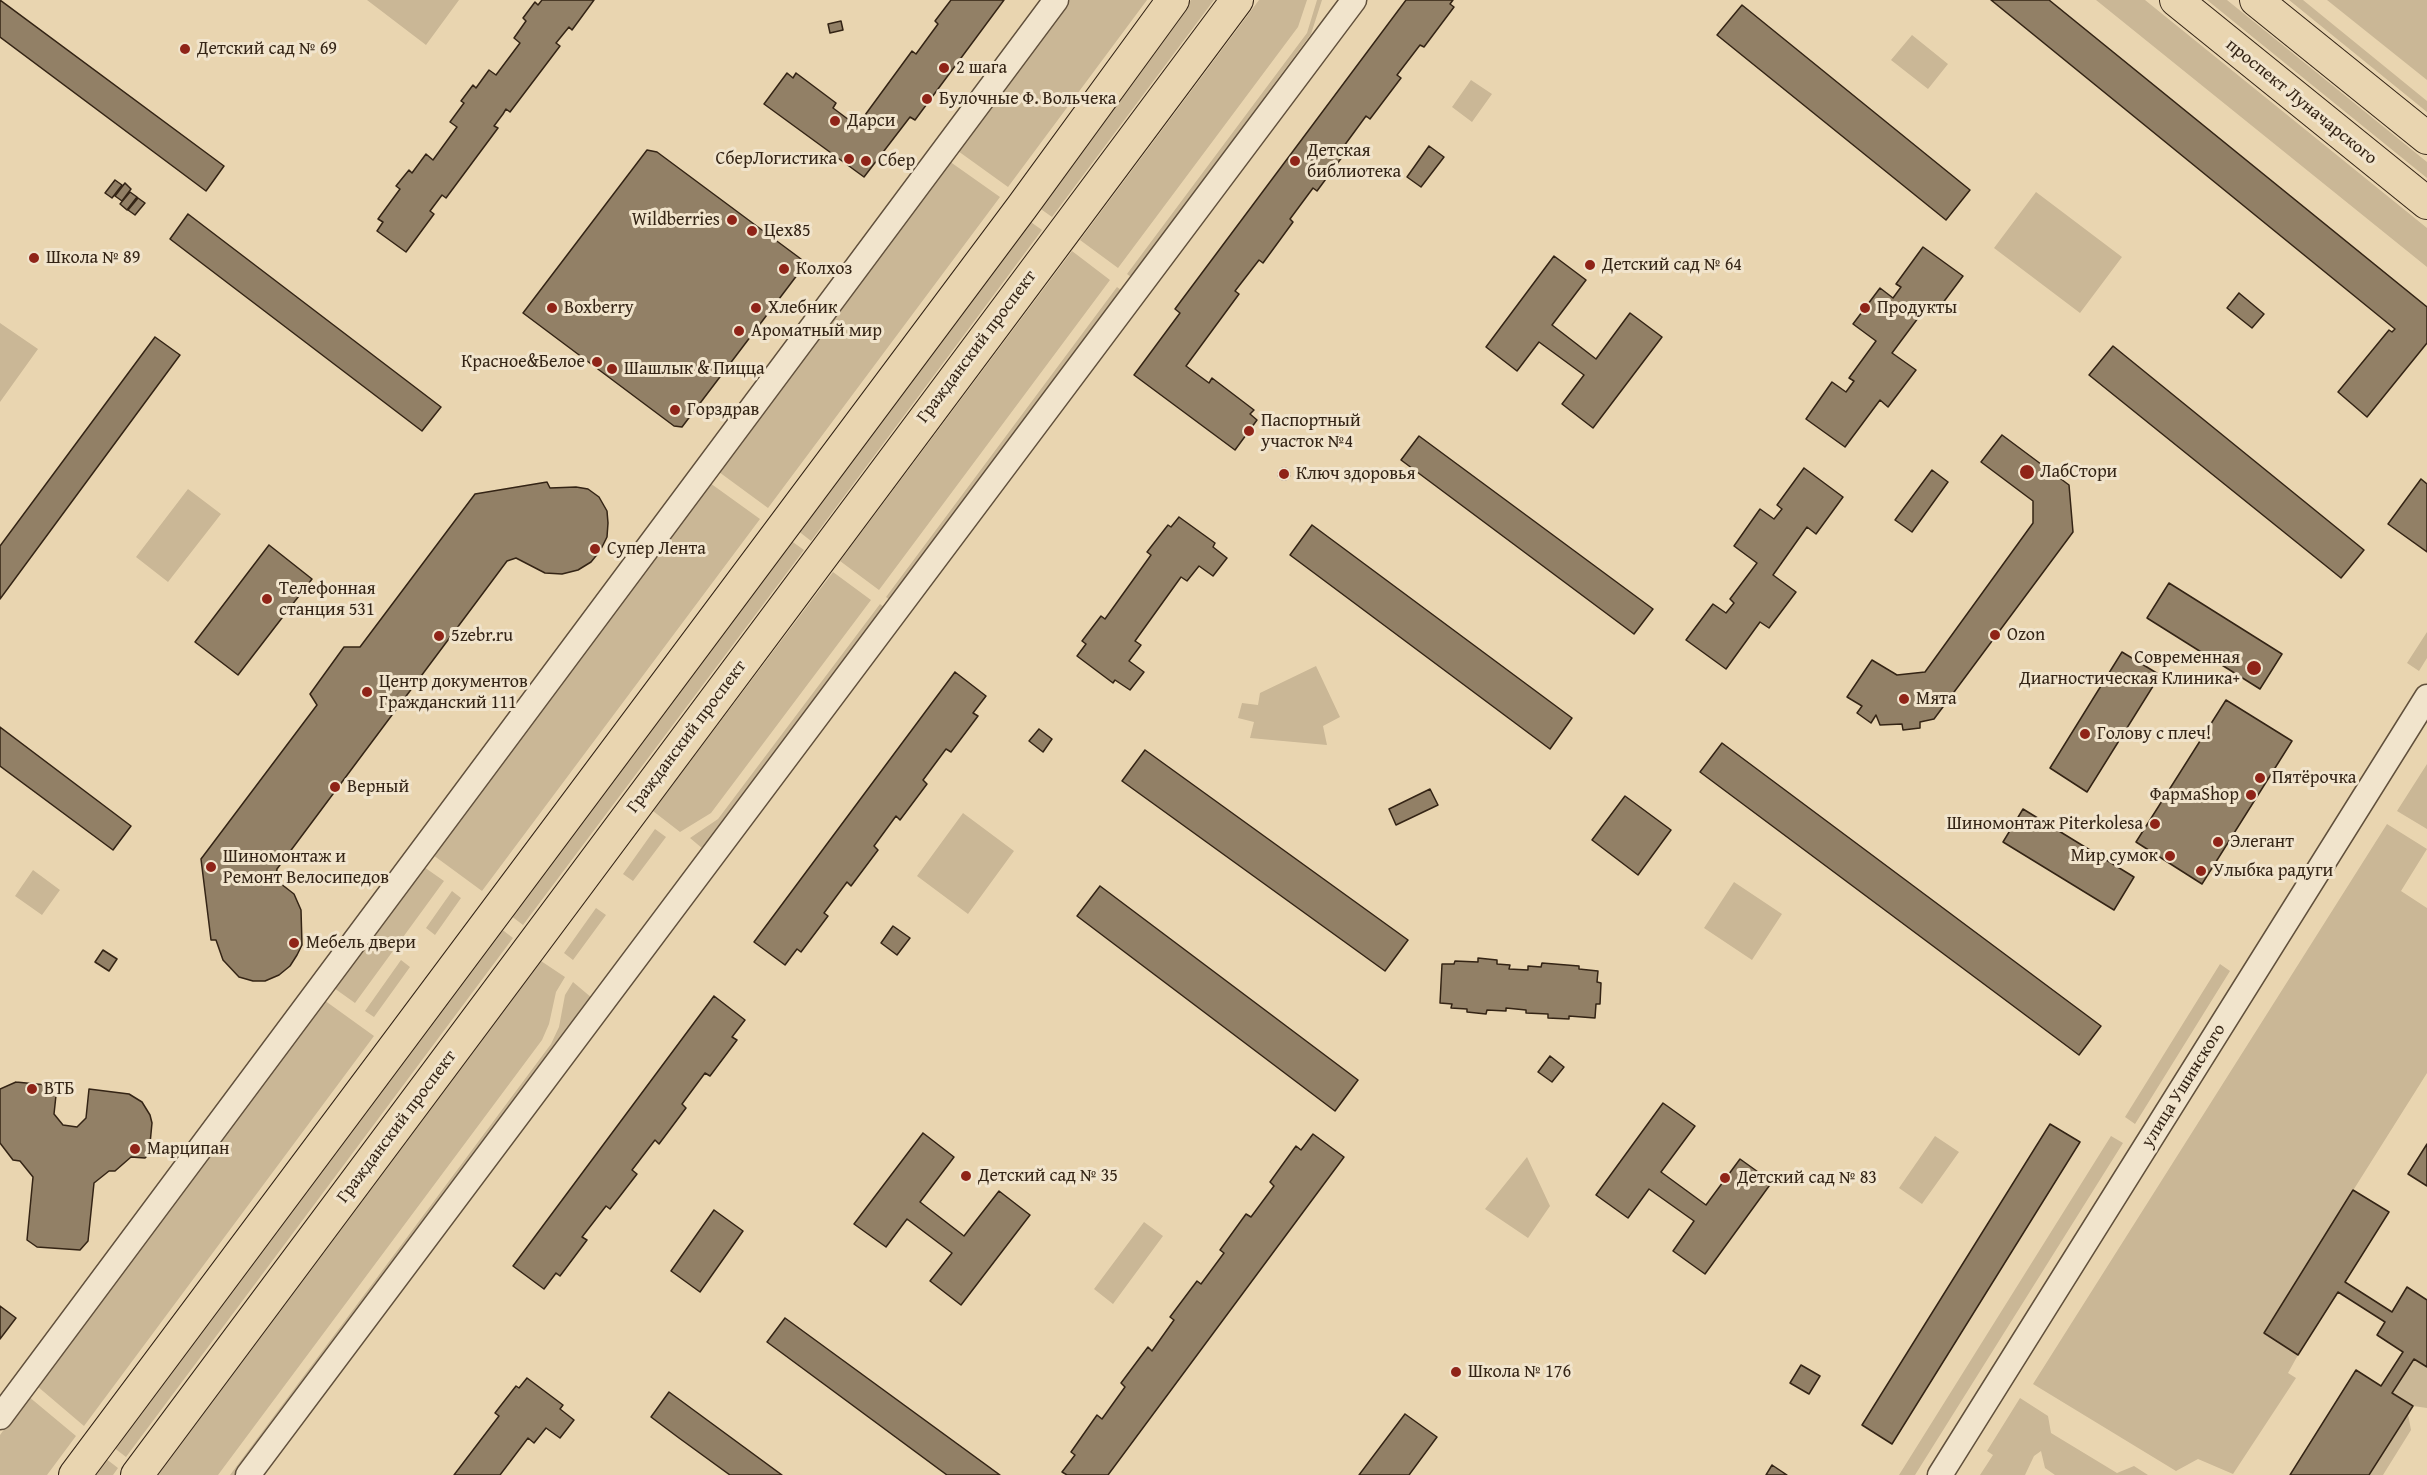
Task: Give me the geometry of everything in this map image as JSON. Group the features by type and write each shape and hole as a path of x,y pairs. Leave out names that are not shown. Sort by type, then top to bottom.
{"main road":[{"path":"75,1475 1008,225 1173,0"},
{"name":"Гражданский проспект","path":"137,1475 1238,0"},
{"name":"проспект Луначарского","path":"2176,0 2427,203"},
{"path":"2256,0 2427,138"}],"street":[{"path":"0,1417 1056,0"},
{"path":"248,1475 1354,0"},
{"name":"улица Ушинского","path":"1940,1475 2427,697"}],"shaded area":[{"path":"367,0 459,0 426,45"},
{"path":"1070,0 1147,0 1008,187 958,151"},
{"path":"1191,0 1214,0 1052,217 1038,207"},
{"path":"1259,0 1307,0 1298,27 1118,268 1080,240"},
{"path":"1317,0 1322,0 1311,34 1131,277 1127,274 1307,33"},
{"path":"2096,0 2145,0 2427,228 2427,267"},
{"path":"2207,0 2227,0 2427,162 2427,178"},
{"path":"2289,0 2303,0 2427,101 2427,112"},
{"path":"2327,0 2427,0 2427,80"},
{"path":"1912,35 1948,64 1928,89 1891,60"},
{"path":"1471,80 1492,94 1472,122 1452,107"},
{"path":"949,161 1000,197 768,508 719,472"},
{"path":"2036,192 2122,257 2080,313 1994,248"},
{"path":"1028,220 1042,230 811,541 797,530"},
{"path":"1072,251 1110,280 879,590 840,561"},
{"path":"1117,287 1121,290 890,600 886,597"},
{"path":"0,323 38,349 0,402"},
{"path":"710,483 760,519 482,891 433,855"},
{"path":"188,489 221,514 168,582 136,557"},
{"path":"790,540 804,550 523,925 510,915"},
{"path":"833,572 871,600 711,813 680,832 653,811"},
{"path":"880,604 884,607 703,849 690,838 718,819"},
{"path":"2427,632 2427,658 2419,671 2407,663"},
{"path":"1316,666 1340,717 1323,726 1327,745 1250,738 1254,722 1238,718 1242,703 1258,705 1260,693"},
{"path":"2427,764 2427,829 2397,811"},
{"path":"963,813 1014,851 968,914 917,876"},
{"path":"2387,824 2427,849 2401,891 2427,908 2427,1073 2264,1332 2298,1355 2288,1373 2296,1378 2233,1474 2198,1459 2176,1471 2033,1384"},
{"path":"655,829 666,837 633,881 623,874"},
{"path":"424,867 444,881 355,1003 334,988"},
{"path":"33,870 60,890 42,915 15,896"},
{"path":"1734,882 1782,914 1752,960 1704,928"},
{"path":"452,891 461,898 435,935 426,928"},
{"path":"596,908 606,915 573,960 564,953"},
{"path":"500,928 513,938 126,1457 113,1447"},
{"path":"401,960 410,967 374,1017 365,1011"},
{"path":"541,961 565,977 556,992 549,1024 542,1040 218,1475 157,1475"},
{"path":"2220,964 2230,971 2135,1124 2125,1117"},
{"path":"573,982 592,998 236,1475 230,1475 551,1044 559,1027 565,995"},
{"path":"324,1000 374,1036 84,1426 37,1386"},
{"path":"1935,1136 1959,1152 1922,1204 1899,1188"},
{"path":"2111,1136 2123,1143 1915,1475 1899,1475"},
{"path":"1527,1157 1550,1206 1528,1238 1485,1209"},
{"path":"1144,1222 1163,1236 1113,1304 1094,1289"},
{"path":"2414,1359 2427,1367 2427,1408 2413,1406 2392,1393"},
{"path":"28,1396 76,1436 47,1475 0,1475 0,1435"},
{"path":"2020,1398 2048,1416 2051,1433 2117,1473 2134,1466 2148,1475 2055,1475 2045,1468 2041,1451 2034,1456 2025,1475 1980,1475 1993,1455 1987,1451"},
{"path":"2408,1414 2411,1430 2383,1475 2369,1475"},
{"path":"105,1458 118,1468 113,1475 93,1475"}],"building":[{"path":"0,0 224,166 206,191 0,37"},
{"path":"542,0 594,0 572,30 569,27 556,43 560,46 510,112 506,109 494,126 498,128 446,198 442,195 430,211 434,214 406,252 377,231 383,222 378,219 400,189 396,186 409,170 412,173 426,154 433,160 457,127 450,122 464,103 461,101 473,85 476,88 489,70 496,75 520,43 514,38 526,21 523,18 535,2 538,5"},
{"path":"951,0 1004,0 915,120 910,117 864,177 764,104 787,73 793,78 796,73 836,103 833,108 857,126 912,51 916,54 938,24 935,21"},
{"path":"1406,0 1453,0 1450,4 1454,7 1424,47 1420,45 1397,75 1401,78 1370,119 1366,116 1344,146 1348,149 1317,191 1313,188 1290,219 1293,222 1263,263 1259,260 1235,291 1239,294 1186,366 1209,383 1212,378 1254,410 1250,414 1257,420 1235,450 1134,375 1180,313 1175,309"},
{"path":"1991,0 2049,0 2427,307 2427,343 2367,417 2338,392 2389,330 2392,332 2395,329"},
{"path":"1742,5 1970,190 1946,220 1717,35"},
{"path":"841,21 843,30 830,33 828,24"},
{"path":"1429,146 1444,157 1421,187 1407,177"},
{"path":"647,150 657,152 801,259 804,266 682,427 674,426 523,313"},
{"path":"115,180 122,185 112,198 105,193"},
{"path":"125,183 131,189 122,201 115,196"},
{"path":"130,192 137,197 127,210 120,204"},
{"path":"138,198 145,203 135,215 128,210"},
{"path":"188,214 441,407 422,431 170,239"},
{"path":"1923,247 1963,276 1936,312 1927,306 1892,353 1916,370 1888,407 1880,400 1845,447 1806,419 1832,382 1846,392 1854,381 1849,378 1876,341 1853,324 1880,288 1893,298 1901,287 1896,284"},
{"path":"1554,256 1586,280 1552,325 1596,359 1630,313 1662,337 1593,428 1562,404 1584,375 1539,342 1517,371 1486,347"},
{"path":"2239,293 2264,314 2252,328 2227,308"},
{"path":"155,337 180,355 0,599 0,546"},
{"path":"2113,346 2364,550 2341,578 2089,375"},
{"path":"2002,435 2069,485 2073,532 1934,719 1920,722 1920,728 1903,730 1902,724 1880,725 1876,715 1871,723 1857,713 1862,706 1847,697 1872,660 1897,675 1925,672 2033,523 2033,501 1981,462"},
{"path":"1419,436 1653,609 1634,634 1401,460"},
{"name":"Ключ здоровья","path":"1286,468 1290,474 1286,480 1282,480 1278,472"},
{"path":"1804,468 1843,497 1816,534 1807,527 1773,575 1796,592 1769,628 1760,622 1726,669 1686,640 1713,604 1726,613 1734,603 1730,599 1757,563 1734,546 1760,509 1774,519 1782,509 1777,505"},
{"path":"1932,470 1948,482 1912,532 1895,520"},
{"path":"2421,479 2427,484 2427,552 2388,524"},
{"path":"547,482 550,488 588,489 599,497 607,511 608,523 607,537 600,551 591,562 578,570 562,574 545,573 516,558 507,561 277,869 276,880 294,894 301,910 302,945 290,966 279,975 265,981 253,981 239,977 223,960 216,940 211,940 201,859 317,705 310,694 344,647 360,647 475,494"},
{"path":"1179,517 1215,543 1213,547 1227,558 1213,576 1199,566 1187,581 1181,577 1135,641 1141,645 1129,661 1144,672 1130,690 1115,680 1113,683 1077,656 1086,644 1082,641 1101,616 1105,619 1151,555 1147,552 1168,525 1171,527"},
{"path":"1312,525 1572,718 1550,749 1290,555"},
{"path":"269,545 312,579 238,675 195,642"},
{"path":"2169,583 2282,654 2260,689 2147,618"},
{"path":"2122,652 2160,675 2087,792 2050,768"},
{"path":"955,672 986,696 973,713 978,716 951,752 946,749 923,780 927,784 900,820 896,816 874,846 878,850 851,886 847,882 824,913 828,916 801,952 797,949 785,965 754,942"},
{"path":"2226,700 2292,741 2202,884 2136,842"},
{"path":"0,727 131,826 113,850 0,766"},
{"path":"1039,729 1052,739 1043,752 1029,741"},
{"path":"1722,743 2101,1026 2079,1055 1700,772"},
{"path":"1145,750 1408,940 1385,971 1122,781"},
{"path":"1430,789 1438,805 1396,825 1389,809"},
{"path":"1625,796 1671,830 1638,875 1592,840"},
{"path":"2023,809 2134,877 2114,910 2003,842"},
{"path":"1100,886 1358,1080 1335,1111 1077,916"},
{"path":"893,926 910,938 897,955 881,943"},
{"path":"103,950 117,959 109,971 95,962"},
{"path":"1478,958 1497,960 1497,964 1510,965 1509,969 1528,970 1528,966 1541,967 1542,963 1579,966 1579,969 1598,971 1597,982 1601,983 1600,1004 1596,1004 1595,1018 1569,1016 1569,1019 1548,1018 1548,1014 1526,1013 1526,1010 1506,1008 1506,1011 1487,1010 1486,1014 1467,1012 1467,1009 1451,1008 1452,1004 1440,1003 1442,964 1454,964 1455,961 1478,962"},
{"path":"714,996 745,1020 732,1037 737,1040 710,1076 705,1073 682,1104 686,1108 659,1144 655,1140 632,1170 637,1174 610,1209 606,1206 582,1237 587,1240 560,1276 556,1273 544,1289 513,1266"},
{"path":"1550,1056 1564,1067 1552,1082 1538,1072"},
{"path":"16,1082 57,1086 54,1114 63,1125 77,1127 86,1118 89,1089 129,1094 142,1102 150,1115 152,1123 149,1154 145,1158 131,1157 115,1171 109,1171 94,1183 88,1241 80,1250 37,1247 27,1240 33,1177 20,1161 13,1160 0,1143 0,1089"},
{"path":"1663,1103 1695,1126 1661,1172 1706,1205 1740,1159 1772,1182 1705,1274 1673,1251 1694,1221 1649,1189 1628,1218 1596,1195"},
{"path":"2050,1124 2080,1142 1892,1444 1862,1425"},
{"path":"923,1133 954,1157 920,1202 964,1236 999,1191 1030,1215 961,1305 930,1281 952,1253 907,1219 886,1247 854,1224"},
{"path":"1313,1134 1344,1157 1108,1475 1067,1475 1062,1472 1075,1455 1071,1452 1097,1415 1102,1419 1125,1387 1121,1383 1148,1347 1152,1351 1174,1320 1170,1317 1197,1281 1201,1284 1224,1253 1220,1250 1246,1214 1251,1217 1274,1186 1270,1182 1296,1146 1301,1150"},
{"path":"2427,1144 2427,1186 2408,1174"},
{"path":"2353,1190 2389,1212 2345,1282 2392,1312 2407,1287 2427,1300 2427,1367 2414,1359 2392,1393 2413,1406 2369,1475 2290,1475 2356,1370 2381,1386 2403,1352 2377,1335 2385,1322 2338,1292 2298,1355 2264,1333"},
{"path":"714,1210 743,1231 700,1292 671,1271"},
{"path":"0,1306 16,1318 0,1339"},
{"path":"785,1318 1000,1475 947,1475 767,1342"},
{"path":"1801,1365 1820,1376 1809,1394 1790,1383"},
{"path":"527,1378 563,1405 560,1409 574,1420 560,1438 546,1428 534,1443 528,1438 500,1475 454,1475 499,1416 495,1413 516,1386 519,1388"},
{"path":"669,1392 782,1475 730,1475 679,1438 651,1417"},
{"path":"1405,1414 1437,1437 1409,1475 1359,1475"},
{"path":"1772,1465 1787,1475 1766,1475"}],"place":[{"name":"Детский сад № 69","path":"185,49"},
{"name":"2 шага","path":"944,68"},
{"name":"Булочные Ф. Вольчека","path":"927,99"},
{"name":"Дарси","path":"835,121"},
{"name":"СберЛогистика","path":"849,159"},
{"name":"Сбер","path":"866,161"},
{"name":"Детская библиотека","path":"1295,161"},
{"name":"Wildberries","path":"732,220"},
{"name":"Цех85","path":"752,231"},
{"name":"Школа № 89","path":"34,258"},
{"name":"Детский сад № 64","path":"1590,265"},
{"name":"Колхоз","path":"784,269"},
{"name":"Boxberry","path":"552,308"},
{"name":"Хлебник","path":"756,308"},
{"name":"Продукты","path":"1865,308"},
{"name":"Ароматный мир","path":"739,331"},
{"name":"Красное&Белое","path":"597,362"},
{"name":"Шашлык & Пицца","path":"612,369"},
{"name":"Горздрав","path":"675,410"},
{"name":"Паспортный участок №4","path":"1249,431"},
{"name":"ЛабСтори","path":"2027,472"},
{"name":"Ключ здоровья","path":"1284,474"},
{"name":"Супер Лента","path":"595,549"},
{"name":"Телефонная станция 531","path":"267,599"},
{"name":"Ozon","path":"1995,635"},
{"name":"5zebr.ru","path":"439,636"},
{"name":"Современная Диагностическая Клиника+","path":"2254,668"},
{"name":"Центр документов Гражданский 111","path":"367,692"},
{"name":"Мята","path":"1904,699"},
{"name":"Голову с плеч!","path":"2085,734"},
{"name":"Пятёрочка","path":"2260,778"},
{"name":"Верный","path":"335,787"},
{"name":"ФармаShop","path":"2251,795"},
{"name":"Шиномонтаж Piterkolesa","path":"2155,824"},
{"name":"Элегант","path":"2218,842"},
{"name":"Мир сумок","path":"2170,856"},
{"name":"Шиномонтаж и Ремонт Велосипедов","path":"211,867"},
{"name":"Улыбка радуги","path":"2201,871"},
{"name":"Мебель двери","path":"294,943"},
{"name":"ВТБ","path":"32,1089"},
{"name":"Марципан","path":"135,1149"},
{"name":"Детский сад № 35","path":"966,1176"},
{"name":"Детский сад № 83","path":"1725,1178"},
{"name":"Школа № 176","path":"1456,1372"}]}
